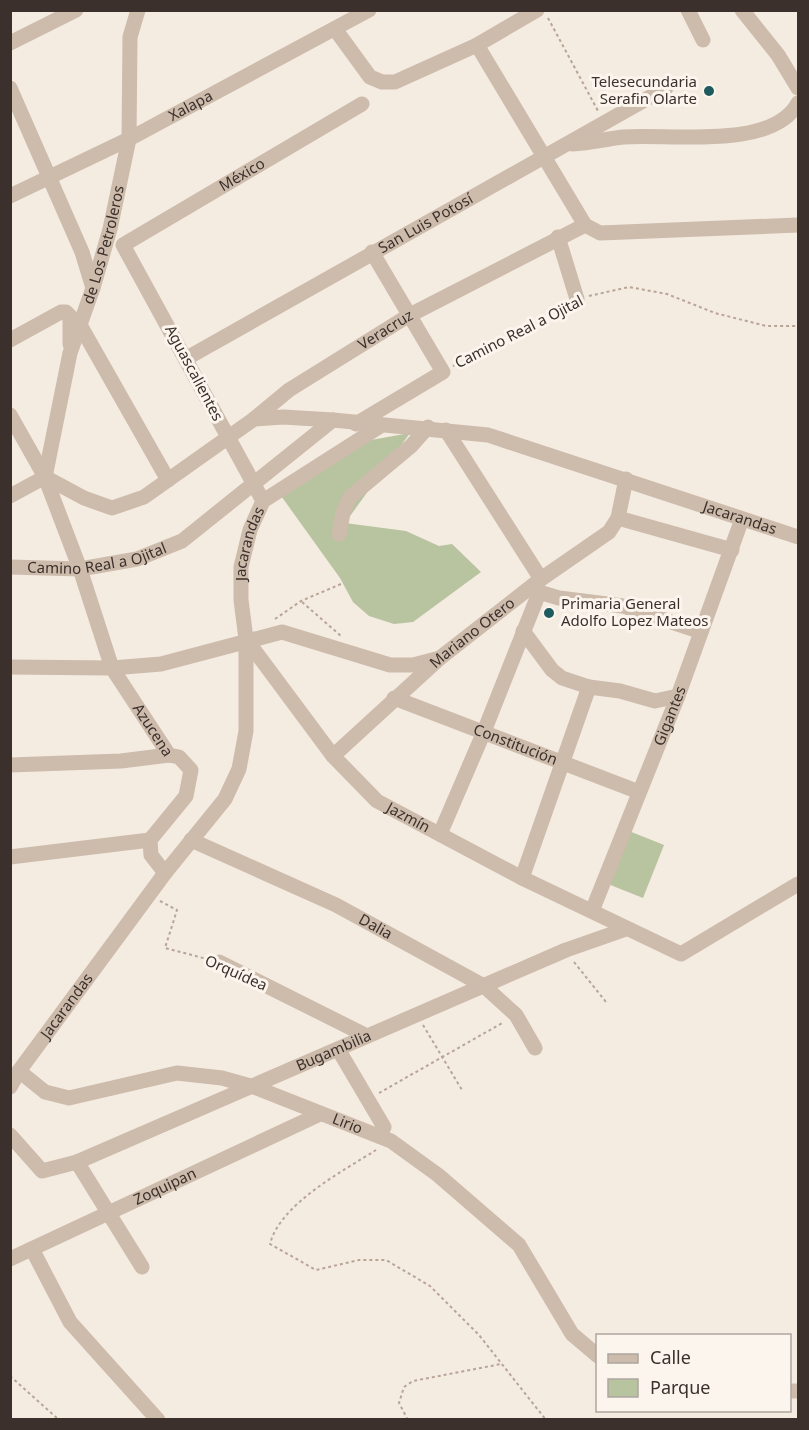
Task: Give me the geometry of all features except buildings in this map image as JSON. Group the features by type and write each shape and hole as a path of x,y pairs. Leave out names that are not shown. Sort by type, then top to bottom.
{"street":[{"path":"10,43 76,10"},
{"name":"de Los Petroleros","path":"45,477 69,352 93,288 110,228 129,139 130,37 138,10"},
{"name":"Xalapa","path":"10,196 129,139 369,10"},
{"path":"335,29 370,77 382,82 395,82 477,45 537,10"},
{"path":"688,10 703,40"},
{"path":"742,10 778,55 798,88"},
{"path":"477,45 585,225 600,233 798,225"},
{"path":"10,88 82,252 93,288"},
{"name":"San Luis Potosí","path":"187,358 666,88"},
{"path":"568,144 624,137 687,139 753,131 776,124 792,113 798,103"},
{"name":"México","path":"123,245 362,104"},
{"name":"Veracruz","path":"45,477 84,498 112,508 144,497 254,419 289,390 408,316 585,225"},
{"path":"558,237 577,299"},
{"name":"Aguascalientes","path":"123,245 187,358 263,501"},
{"path":"372,252 443,372"},
{"path":"10,340 61,312 66,312 69,316 69,352"},
{"path":"80,325 168,480"},
{"name":"Camino Real a Ojital","path":"356,424 443,372"},
{"name":"Azucena","path":"10,415 45,477 80,569 112,668 169,755 186,762 191,777 186,796 150,840"},
{"path":"254,419 283,417 382,425"},
{"name":"Camino Real a Ojital","path":"10,567 80,569 137,559 182,541 252,482 333,420"},
{"name":"Jacarandas","path":"10,1087 19,1071 165,873 225,799 239,769 246,731 246,639 241,600 241,567 250,530 263,501 382,425 428,427 488,435 798,537"},
{"path":"339,534 343,513 350,497 411,446 428,427"},
{"path":"440,834 483,734 523,631 536,587 446,430"},
{"path":"10,496 45,477"},
{"path":"626,479 618,518 732,550"},
{"name":"Mariano Otero","path":"333,756 440,658 609,532 618,518"},
{"name":"Gigantes","path":"592,911 678,696 742,519"},
{"path":"536,587 623,606 701,632"},
{"path":"523,631 552,670 562,678 589,687 620,691 655,701 678,696"},
{"path":"10,667 112,668 161,664 246,639 282,632 390,664 413,665 440,658"},
{"name":"Jazmín","path":"246,639 333,756 377,801 626,930 681,954 798,884"},
{"path":"522,878 589,687"},
{"name":"Constitución","path":"394,698 639,792"},
{"path":"10,765 121,761 169,755"},
{"path":"10,857 150,840 151,855 165,873"},
{"name":"Dalia","path":"191,840 336,905 484,986 516,1015 535,1048"},
{"name":"Bugambilia","path":"10,1135 42,1171 77,1162 566,950 626,930"},
{"name":"Orquídea","path":"219,962 368,1036"},
{"path":"338,1049 384,1127 385,1138"},
{"name":"Lirio","path":"19,1071 45,1092 69,1098 177,1073 222,1078 254,1087 385,1138 438,1175 519,1245 572,1334 596,1355"},
{"name":"Zoquipan","path":"10,1259 320,1114"},
{"path":"77,1162 142,1267"},
{"path":"32,1249 70,1322 158,1419"}],"path":[{"path":"543,10 604,123"},
{"name":"Camino Real a Ojital","path":"443,372 577,299 629,287 667,294 715,313 766,326 798,326"},
{"path":"274,620 301,601 341,584"},
{"path":"301,601 343,638"},
{"name":"Orquídea","path":"149,895 177,910 165,948 219,962"},
{"path":"566,950 606,1002"},
{"path":"417,1015 462,1090"},
{"path":"368,1099 516,1015"},
{"path":"385,1138 306,1197 272,1235 270,1244 316,1270 359,1260 386,1260 430,1286 479,1335 546,1419"},
{"path":"408,1419 399,1403 404,1387 413,1381 501,1364"},
{"path":"10,1376 59,1419"}],"green space":[{"path":"410,433 345,523 406,531 439,546 452,544 481,572 413,622 394,624 369,616 353,602 340,578 279,493 371,440"},
{"path":"629,831 664,845 643,898 608,884"}],"place":[{"name":"Telesecundaria Serafin Olarte","path":"709,91"},
{"name":"Primaria General Adolfo Lopez Mateos","path":"549,613"}]}
